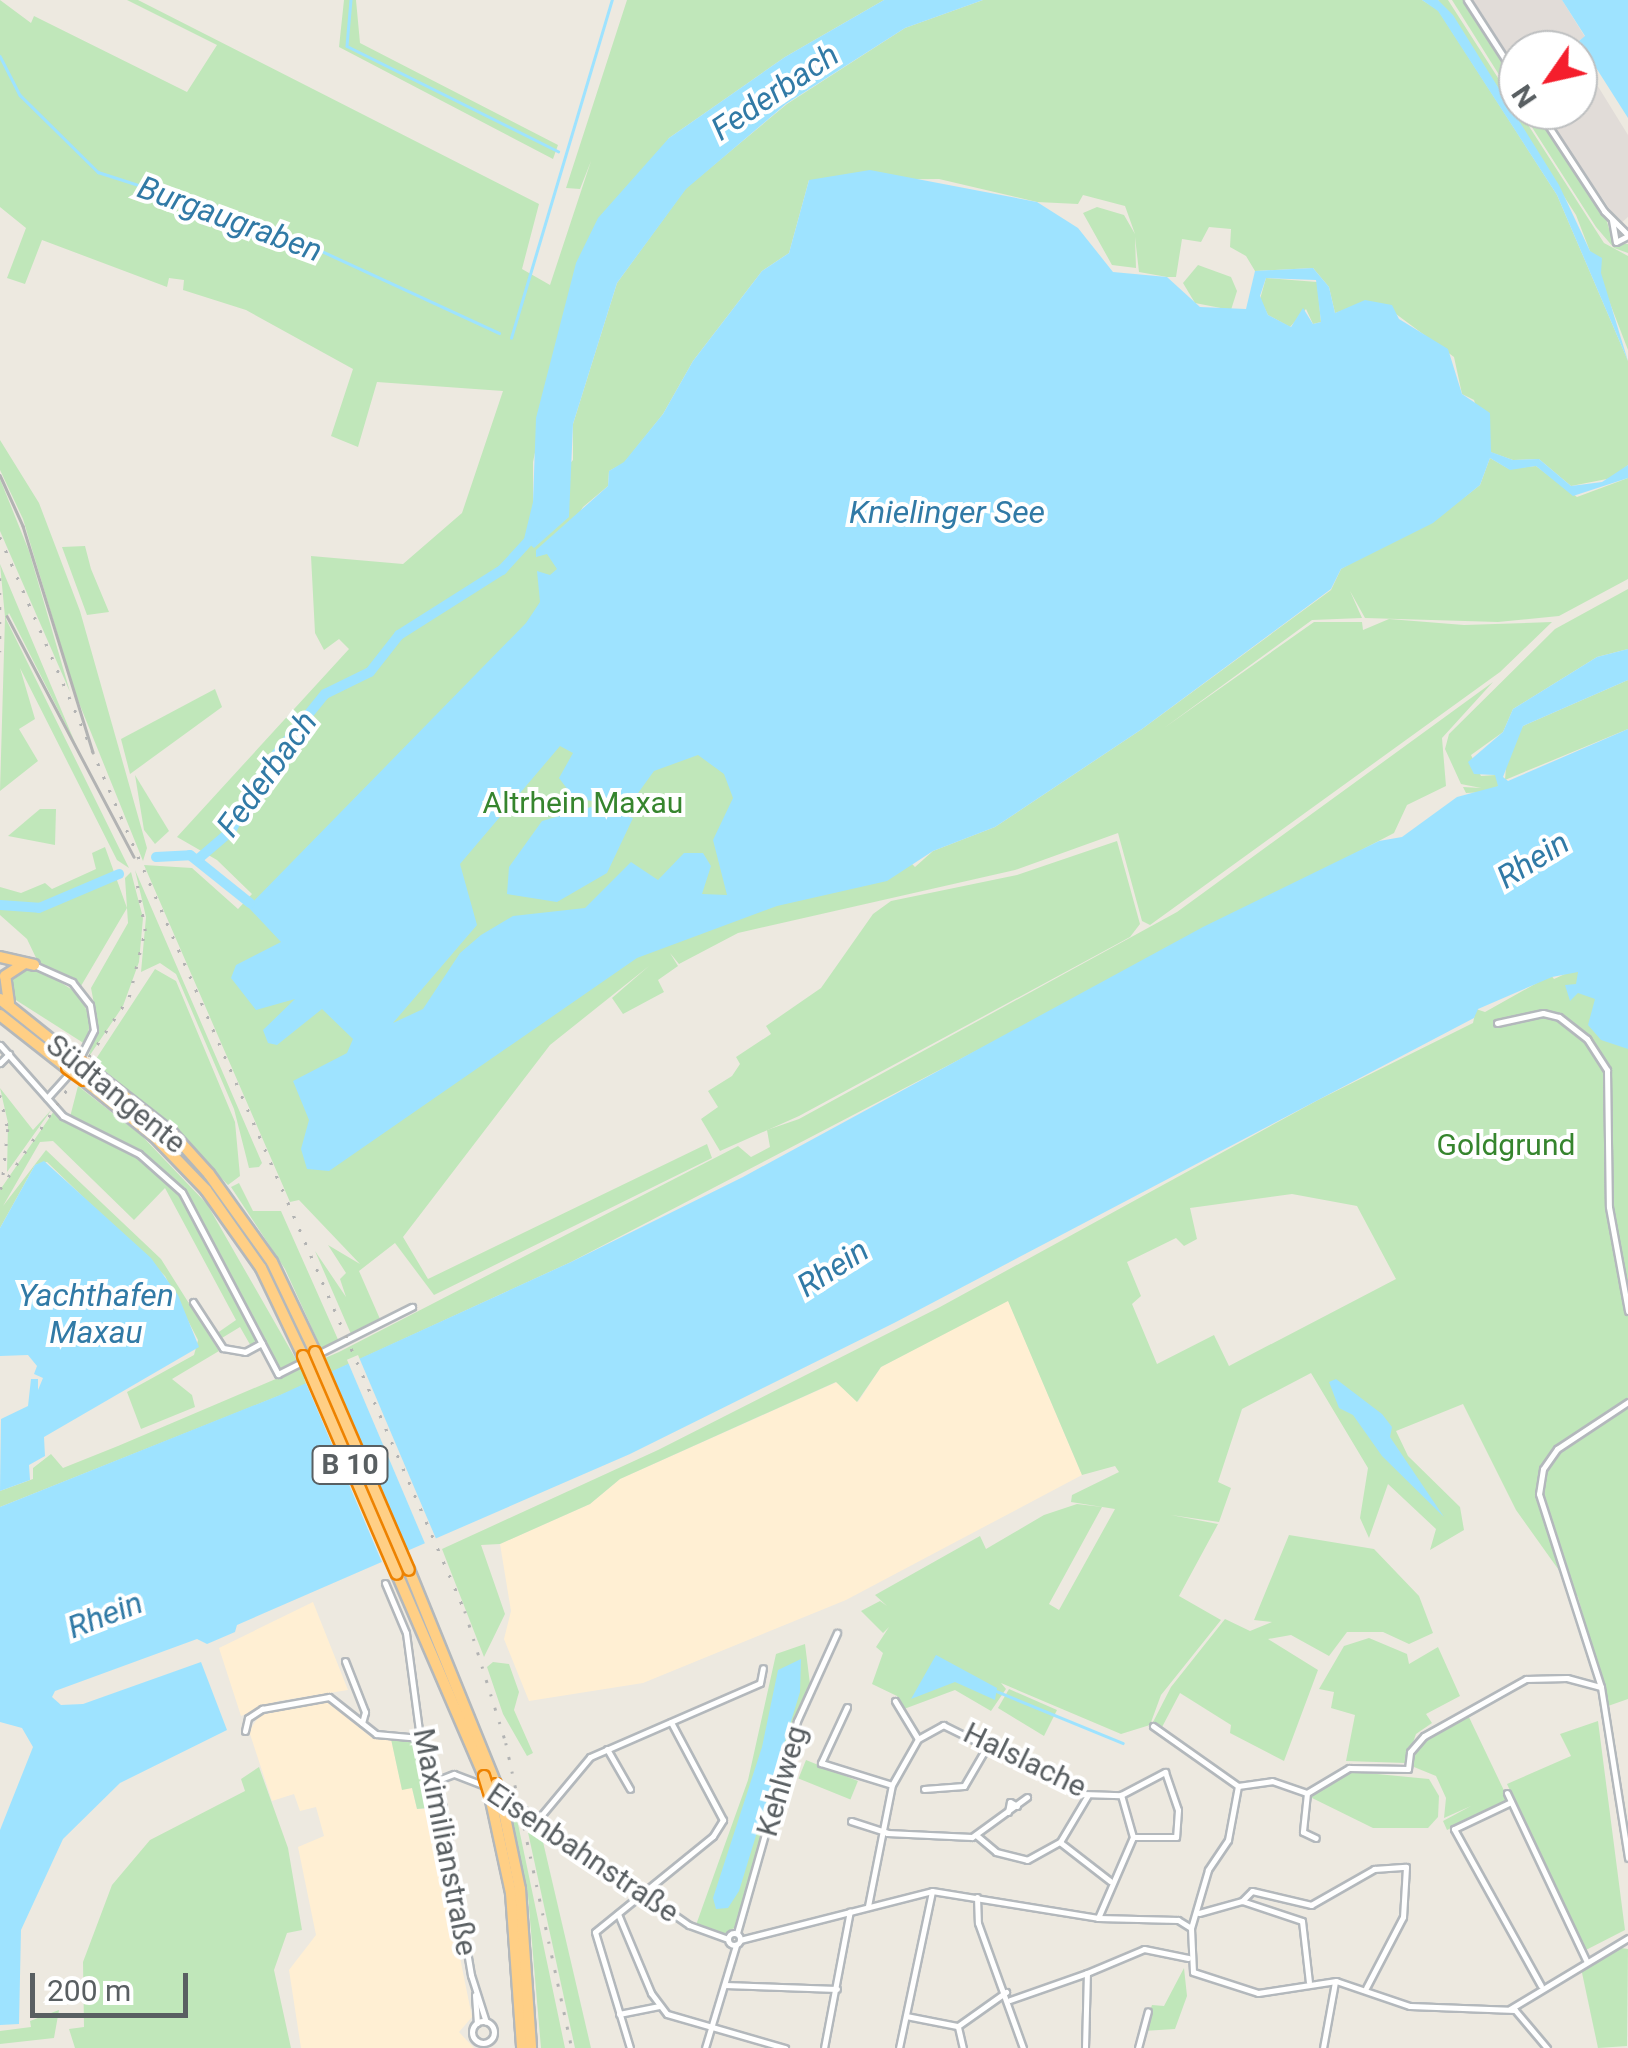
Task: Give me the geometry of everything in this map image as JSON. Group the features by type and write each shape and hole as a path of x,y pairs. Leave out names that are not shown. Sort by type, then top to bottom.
{"highway":[{"path":"0,957 29,964"},
{"path":"18,1015 2,982 29,964"},
{"name":"Südtangente","path":"0,1000 70,1063"},
{"name":"Südtangente","path":"0,1015 173,1134 209,1174 272,1262 315,1352 458,1702"},
{"name":"Südtangente","path":"88,1075 206,1190 261,1268 458,1702"},
{"name":"B 10","path":"458,1702 490,1796 511,1893 522,2048"},
{"name":"B 10","path":"458,1702 496,1784 520,1889 530,2048"}],"street":[{"path":"1467,0 1498,48"},
{"path":"1551,130 1612,220 1628,236 1616,242 1612,220"},
{"path":"29,964 78,987 94,1022 88,1046 46,1098"},
{"path":"1497,1023 1543,1013 1558,1017 1587,1038 1607,1070 1610,1207 1628,1311"},
{"path":"0,1045 65,1118 155,1166 182,1192 278,1374 412,1307"},
{"path":"0,1063 9,1054"},
{"path":"193,1302 220,1347 245,1352 262,1344"},
{"path":"1628,1402 1557,1449 1539,1481 1541,1504 1601,1686 1628,1858"},
{"name":"Maximilianstraße","path":"385,1583 406,1633 420,1738 438,1780 474,1988 477,2023 472,2034 487,2045 494,2029 486,2022 474,1988"},
{"name":"Kehlweg","path":"706,2048 797,1721 837,1632"},
{"path":"344,1661 365,1712 362,1723"},
{"path":"539,1818 566,1779 607,1749 760,1683 763,1668"},
{"path":"1308,1794 1349,1768 1408,1769 1410,1752 1424,1736 1526,1680 1567,1678 1601,1686"},
{"path":"245,1730 256,1712 319,1698 337,1700 376,1734 420,1738"},
{"path":"894,1701 918,1738"},
{"path":"847,1706 822,1763 892,1786"},
{"path":"630,2048 594,1936 724,1820 671,1722"},
{"name":"Halslache","path":"868,1906 892,1786 918,1738 946,1724 1088,1795 1121,1796 1132,1837"},
{"path":"1153,1726 1238,1786 1272,1781 1308,1794"},
{"path":"924,1789 964,1786 988,1744"},
{"path":"607,1749 630,1789"},
{"path":"1098,1918 1132,1837 1173,1838 1178,1810 1164,1772 1121,1796"},
{"name":"Eisenbahnstraße","path":"438,1780 465,1777 539,1818 690,1924 738,1939"},
{"path":"1238,1786 1228,1840 1208,1870 1191,1928 1188,1958 1193,1972 1253,1992 1309,1982 1336,1982 1366,1988 1410,2006 1510,2009 1526,2018 1548,2048"},
{"path":"1507,1792 1586,1960"},
{"path":"1308,1794 1303,1832 1316,1838"},
{"path":"976,1835 996,1852 1027,1860 1060,1842 1088,1795"},
{"path":"851,1821 881,1832 976,1835 1027,1797"},
{"path":"1511,1802 1454,1829 1541,1986"},
{"path":"1060,1842 1110,1882"},
{"path":"1197,1914 1242,1901 1252,1891 1310,1905 1374,1869 1406,1867 1403,1918 1366,1988"},
{"path":"738,1939 932,1890 1098,1918 1178,1920 1191,1928"},
{"path":"898,2048 932,1890"},
{"path":"977,1897 978,1924 1010,2000 1023,2048"},
{"path":"1242,1901 1302,1920 1309,1982"},
{"path":"826,2048 850,1911"},
{"path":"618,1914 659,2006 671,2017 785,2048"},
{"path":"1510,2009 1541,1986 1628,1938"},
{"path":"1010,2000 1087,1973 1136,1950 1188,1958"},
{"path":"1086,2048 1087,1973"},
{"path":"1333,2048 1324,2047 1336,1982"},
{"path":"725,1985 837,1989"},
{"path":"906,2016 958,2026 1006,1992"},
{"path":"619,2014 659,2006"},
{"path":"1138,2048 1148,2011"},
{"path":"477,2023 486,2022"},
{"path":"958,2026 963,2048"}],"shaded area":[{"path":"1471,0 1562,0 1581,30 1498,30 1498,43"},
{"path":"1598,86 1628,135 1628,217 1620,224 1556,130 1598,130"},
{"path":"1008,1300 1082,1475 846,1600 643,1683 529,1701 504,1639 511,1611 500,1544 590,1504 620,1479 837,1382 858,1402 881,1367"},
{"path":"313,1602 348,1690 278,1701 241,1716 219,1648"},
{"path":"326,1701 372,1738 391,1739 402,1789 412,1788 417,1809 430,1809 472,2017 459,2032 474,2048 301,2048 289,1970 316,1935 298,1847 324,1836 316,1807 300,1811 294,1794 272,1801 249,1731 260,1715"}],"green space":[{"name":"Altrhein Maxau","path":"0,0 31,23 34,16 187,92 217,45 127,0 138,0 539,204 522,269 550,285 591,161 580,189 566,188 627,0 884,0 785,57 669,138 562,326 533,462 533,505 573,460 573,424 617,283 686,188 787,104 905,28 983,0 1422,0 1438,10 1498,103 1498,130 1515,130 1557,195 1628,361 1628,465 1612,478 1571,486 1539,459 1513,460 1490,452 1474,400 1462,394 1454,357 1396,314 1358,305 1335,313 1329,287 1313,268 1255,271 1246,256 1230,247 1231,229 1209,227 1201,242 1182,239 1176,277 1167,277 1139,272 1135,237 1136,268 1112,265 1083,213 1097,207 1124,215 1135,234 1125,206 1083,195 1078,204 1037,202 939,179 809,180 789,253 762,271 693,361 663,414 624,463 609,471 608,486 583,507 575,520 915,867 933,851 995,827 1142,729 1331,590 1341,569 1466,496 1480,485 1490,458 1509,469 1536,466 1577,497 1628,478 1628,579 1559,616 1498,622 1365,618 1350,591 1362,618 1312,620 1164,728 1314,622 1362,622 1363,630 1389,619 1464,625 1552,622 1500,672 1150,925 1142,921 1118,833 1015,870 738,933 679,964 670,953 678,966 658,980 664,992 623,1014 612,998 649,966 550,1045 403,1237 428,1279 707,1144 712,1158 434,1295 395,1243 359,1271 380,1319 351,1334 315,1251 346,1297 340,1279 346,1273 328,1245 360,1264 299,1200 290,1202 144,865 192,868 238,909 252,894 217,860 177,837 349,649 339,639 324,650 315,633 311,556 403,564 462,513 503,391 377,382 358,447 331,436 353,369 246,310 183,290 184,280 169,278 167,287 42,240 25,284 7,278 26,228 0,207"},
{"path":"344,0 356,0 360,43 558,145 553,159 339,47"},
{"path":"1438,0 1448,0 1498,78 1498,93"},
{"path":"1452,0 1463,0 1498,54 1498,73"},
{"path":"1521,130 1531,130 1604,243 1628,256 1628,350 1576,215"},
{"path":"1534,130 1547,130 1606,218 1613,243 1628,244 1628,253 1614,248 1596,227"},
{"path":"1198,265 1231,277 1237,291 1231,310 1195,303 1183,283"},
{"path":"1266,278 1317,282 1321,322 1313,324 1306,309 1290,327 1268,315 1260,299"},
{"path":"0,440 39,503 80,611 147,848 143,861 75,693 23,519 0,470"},
{"path":"0,479 29,551 70,692 0,531"},
{"path":"85,546 109,612 87,615 62,547"},
{"path":"0,564 76,745 9,613 6,619 129,868 117,860 20,668 35,719 19,729 38,761 0,791 5,617"},
{"path":"1628,589 1628,649 1597,657 1513,709 1503,732 1471,755 1481,776 1496,775 1499,786 1466,793 1463,787 1481,788 1461,784 1445,749 1449,734 1555,629"},
{"path":"1628,680 1628,729 1505,780 1507,753 1523,726"},
{"path":"1493,682 1442,738 1446,786 1407,805 1394,833 571,1262 286,1393 0,1507 0,1491 33,1479 33,1468 51,1454 63,1468 339,1352 738,1146 751,1157 770,1147 767,1130 799,1119 1177,912"},
{"path":"215,689 222,707 130,774 121,739"},
{"path":"135,775 169,831 155,844 144,830"},
{"path":"40,809 56,809 55,845 8,836"},
{"path":"1117,841 1140,924 1130,937 799,1116 720,1151 701,1119 718,1107 708,1091 732,1076 740,1064 736,1057 771,1034 766,1026 821,988 873,914 891,901 1017,875"},
{"path":"105,847 127,908 81,986 38,962 27,939 0,915 0,887 21,893 45,883 52,889 96,869 92,853"},
{"path":"135,870 262,1163 259,1167 249,1168 234,1109 176,974 160,963 141,972 146,917"},
{"path":"131,872 143,918 139,962 123,1006 88,1058 98,1025 91,988 128,923 125,878"},
{"name":"Goldgrund","path":"1628,963 1628,1699 1608,1706 1578,1597 1516,1510 1463,1404 1396,1431 1408,1456 1460,1507 1464,1530 1430,1550 1436,1529 1388,1484 1369,1538 1360,1518 1368,1468 1311,1373 1242,1409 1218,1482 1231,1488 1219,1522 1171,1515 1218,1524 1179,1596 1221,1620 1161,1695 1150,1725 1121,1734 1001,1683 1006,1689 991,1711 955,1690 904,1709 897,1696 872,1684 883,1653 876,1647 889,1627 883,1633 861,1611 880,1601 887,1606 875,1595 980,1536 986,1549 1044,1515 1077,1504 1102,1507 1049,1604 1059,1610 1115,1509 1071,1502 1072,1495 1119,1472 1115,1466 1082,1475 1008,1301 881,1367 857,1402 836,1382 620,1479 590,1504 500,1544 481,1545 505,1614 484,1657 442,1549 658,1450 940,1307 1318,1100 1473,1023 1476,1009 1485,1012 1551,975 1554,979 1578,968","holes":["1292,1194 1357,1206 1396,1279 1229,1366 1214,1335 1157,1364 1132,1304 1141,1296 1127,1262 1176,1238 1184,1246 1197,1239 1190,1208"]},
{"path":"21,968 48,974 80,995 91,1021 85,1044 8,995 6,982"},
{"path":"155,969 176,981 235,1122 240,1176 228,1185 163,1118 94,1062"},
{"path":"78,1086 142,1136 207,1204 298,1363 283,1370 275,1364 197,1211 169,1175 70,1117"},
{"path":"0,1088 33,1130 52,1109 7,1172 8,1123"},
{"path":"54,1111 141,1159 181,1196 256,1338 252,1348 240,1327 217,1341 213,1336 236,1320 165,1188 134,1220 53,1141 40,1142 3,1206 46,1150 161,1259 219,1351 172,1379 192,1395 195,1407 141,1429 127,1392 194,1355 198,1340 165,1276 47,1162 35,1165 0,1228 0,1190"},
{"path":"239,1183 253,1211 281,1211 340,1344 321,1348 285,1269 231,1187"},
{"path":"1289,1535 1374,1549 1419,1596 1433,1633 1409,1644 1383,1632 1347,1632 1329,1656 1291,1635 1268,1639 1318,1670 1284,1761 1230,1733 1231,1725 1180,1693 1161,1729 1152,1724 1171,1687 1225,1619 1250,1631 1272,1622 1254,1620"},
{"path":"1369,1638 1407,1654 1409,1664 1438,1647 1460,1696 1426,1714 1432,1723 1416,1734 1406,1763 1346,1761 1355,1715 1331,1708 1334,1692 1319,1689 1344,1646"},
{"path":"805,1644 810,1684 735,1927 725,1935 696,1925 748,1780 776,1654"},
{"path":"493,1662 509,1664 519,1692 514,1710 533,1753 527,1756 503,1714 487,1667"},
{"path":"1009,1689 1057,1710 1044,1736 998,1708"},
{"path":"1467,1713 1509,1801 1447,1830 1443,1821 1471,1806 1444,1818 1446,1798 1436,1776 1414,1767 1413,1753 1422,1739"},
{"path":"1598,1721 1625,1930 1584,1951 1507,1784 1571,1756 1560,1734"},
{"path":"391,1739 414,1740 422,1749 427,1808 417,1809 412,1788 402,1790"},
{"path":"806,1760 858,1781 850,1800 799,1779"},
{"path":"259,1767 288,1848 302,1930 287,1933 274,1970 291,2048 75,2048 69,2029 84,2027 83,1962 112,1885 150,1840 245,1791 241,1779"},
{"path":"1346,1771 1429,1779 1439,1796 1438,1817 1428,1828 1373,1828 1310,1797"},
{"path":"510,1806 518,1824 565,2048 541,2048 528,1896"},
{"path":"524,1814 540,1829 591,2048 575,2048"},
{"path":"1615,1947 1628,1949 1627,2046 1598,2048 1581,1968"},
{"path":"1184,1968 1187,1996 1175,2029 1143,2031 1152,2005 1164,2006"},
{"path":"59,2010 54,2038 0,2044 0,2031 31,2027 30,2021"}],"water":[{"path":"884,0 983,0 905,28 786,104 686,189 617,283 573,424 569,517 534,548 524,539 533,502 536,418 576,263 598,218 669,138 785,57"},
{"path":"1422,0 1438,0 1453,15 1498,87 1498,104 1438,11"},
{"path":"1562,0 1628,0 1628,118 1598,71 1598,30 1581,30"},
{"path":"1515,130 1525,130 1559,185 1590,251 1602,258 1601,273 1628,361 1557,195"},
{"name":"Knielinger See","path":"870,170 1037,202 1078,228 1113,272 1167,277 1200,307 1246,309 1255,271 1313,268 1329,287 1335,313 1365,300 1392,305 1399,319 1448,349 1462,394 1490,413 1491,452 1513,460 1539,459 1571,486 1602,482 1628,465 1628,478 1573,496 1536,466 1510,470 1490,458 1480,485 1433,523 1341,569 1331,589 1142,729 995,827 933,851 887,881 777,906 637,958 329,1171 307,1169 301,1149 309,1120 293,1081 347,1053 353,1039 322,1009 277,1045 268,1043 263,1030 295,999 256,1010 231,978 236,965 281,942 248,907 526,623 540,602 537,571 550,575 557,569 547,554 536,557 536,550 608,486 609,471 624,462 663,414 693,361 762,271 789,253 809,180","holes":["1266,278 1316,280 1321,322 1313,324 1303,308 1291,327 1268,315 1260,296","560,746 573,753 559,778 574,798 628,807 654,771 698,755 724,774 733,798 713,840 727,895 702,894 711,866 703,853 684,853 658,880 631,862 585,908 513,916 481,935 460,953 423,1009 393,1023 477,925 460,864"]},
{"name":"Rhein","path":"1628,649 1628,680 1523,726 1503,777 1508,781 1628,729 1628,1049 1601,1040 1588,1025 1595,999 1578,993 1570,1001 1565,985 1576,984 1578,972 1552,977 1478,1009 1474,1018 894,1323 630,1454 237,1625 235,1632 207,1644 197,1639 55,1691 52,1697 61,1705 83,1704 201,1662 227,1730 120,1783 63,1839 21,1930 19,2024 0,2025 0,1830 33,1747 22,1728 0,1722 0,1507 280,1395 571,1262 743,1177 1203,927 1379,841 1402,837 1457,797 1498,786 1495,775 1474,774 1468,762 1503,732 1513,709 1597,657"},
{"path":"591,807 633,818 607,873 557,902 507,894 509,867 542,821"},
{"name":"Yachthafen Maxau","path":"44,1161 151,1258 178,1295 199,1347 44,1437 45,1456 29,1465 30,1480 0,1491 1,1419 28,1406 31,1379 38,1379 38,1390 43,1378 34,1374 37,1366 28,1355 0,1356 0,1228 35,1165"},
{"path":"1336,1379 1382,1414 1392,1427 1390,1437 1444,1517 1382,1456 1353,1415 1339,1408 1329,1382"},
{"path":"936,1655 997,1688 995,1700 955,1682 911,1699"},
{"path":"801,1659 800,1692 739,1891 728,1908 716,1909 713,1898 762,1747 778,1670"}],"pier":[{"path":"358,1355 438,1545 427,1549 347,1360"},
{"path":"330,1368 410,1558 385,1569 304,1379"}],"waterway":[{"path":"351,0 347,46 558,151"},
{"path":"511,338 612,0"},
{"name":"Burgaugraben","path":"0,56 20,95 98,172 179,198 245,232 274,229 499,333"},
{"name":"Federbach","path":"197,860 231,831 265,768 325,694 370,672 399,635 502,570 537,532"},
{"path":"156,857 190,855 250,903"},
{"name":"Federbach","path":"0,905 39,908 119,874"},
{"path":"996,1691 1123,1743"}],"tram line":[{"path":"0,475 23,526 93,752"},
{"path":"7,616 134,857"}],"railway":[{"path":"0,537 465,1611 506,1743 572,2048"},
{"path":"0,578 0,652"},
{"path":"0,1189 129,997 145,931 136,878"},
{"path":"0,1095 8,1129 3,1177"}]}
